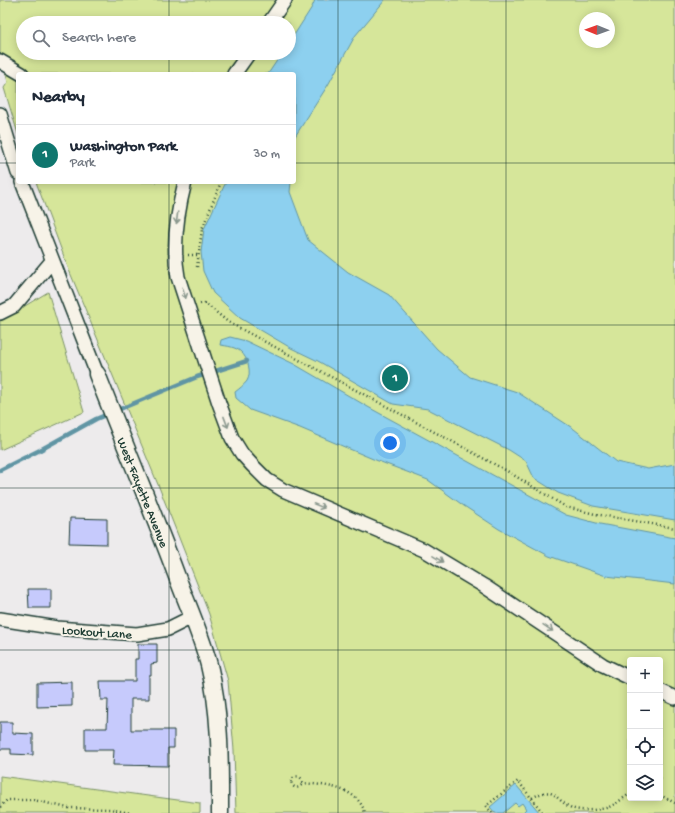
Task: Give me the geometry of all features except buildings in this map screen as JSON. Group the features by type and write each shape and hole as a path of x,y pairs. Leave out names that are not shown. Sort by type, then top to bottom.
{"street":[{"path":"274,16 285,0"},
{"path":"235,72 244,60"},
{"path":"0,61 19,72"},
{"path":"0,114 16,166"},
{"name":"West Fayette Avenue","path":"23,184 149,503 209,665 215,698 220,756 220,813"},
{"path":"184,184 179,205 176,233 176,264 178,277 232,438 242,454 272,484 304,500 424,550 484,586 603,665 627,677"},
{"path":"0,313 14,306 52,261"},
{"name":"Lookout Lane","path":"0,619 57,628 137,634 168,629 192,617"},
{"path":"662,693 675,698"}],"path":[{"path":"197,267 202,229 220,184"},
{"path":"198,305 205,303 228,322 470,450 518,477 566,507 594,514 675,528"},
{"path":"297,776 302,779 302,783 296,788 292,785 292,778 297,776"},
{"path":"492,813 486,806 518,780 544,813"},
{"path":"302,783 336,788 349,793 360,802 365,813"},
{"path":"532,798 542,792 547,792 555,795 572,808 591,809 609,807 627,796"},
{"path":"663,797 675,803"},
{"path":"0,806 7,800 34,800 68,808 110,809 130,813"}],"green space":[{"path":"0,0 675,0 675,813 236,813 234,750 228,681 209,614 159,487 69,270 37,184 296,184 296,72 16,72 16,127 4,88 8,82 0,53"},
{"path":"48,292 84,412 0,450 0,321"},
{"path":"0,776 200,803 200,813 0,813"}],"water":[{"path":"315,0 385,0 355,36 328,85 296,135 296,72 269,72 277,60 296,60 296,32"},
{"path":"225,184 291,184 290,192 308,240 348,272 389,295 437,349 470,377 517,392 574,429 616,462 648,469 675,464 675,520 593,506 558,493 534,478 526,461 509,450 428,409 393,404 240,318 213,293 203,271 201,252 204,229"},
{"path":"230,337 246,341 294,364 368,407 566,515 600,524 675,538 675,584 606,576 549,556 499,529 428,480 373,459 300,428 250,410 236,398 235,392 247,381 248,378 249,370 246,358 237,349 220,345 221,340"},
{"path":"516,785 540,813 522,813 526,809 522,803 518,806 515,803 503,813 495,813 490,807"}],"waterway":[{"path":"0,470 96,419 197,377 247,361"}],"place":[{"name":"Washington Park","path":"395,378"}]}
